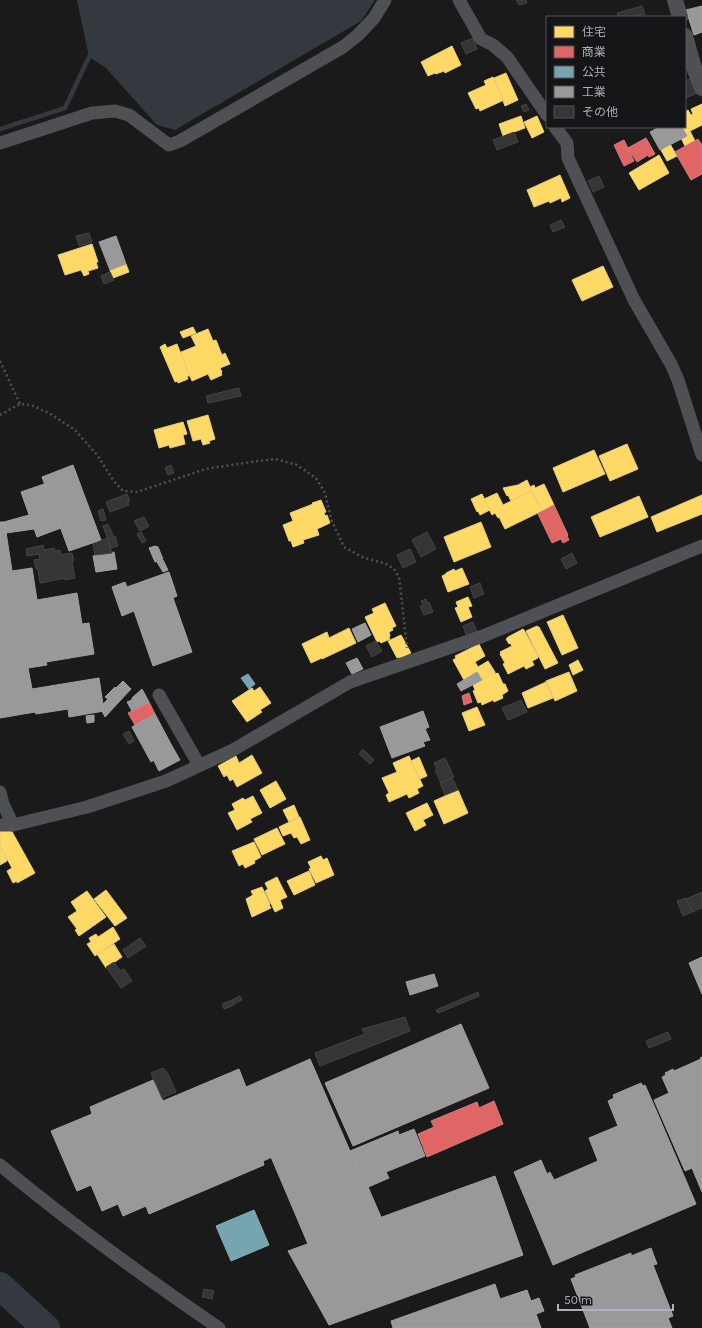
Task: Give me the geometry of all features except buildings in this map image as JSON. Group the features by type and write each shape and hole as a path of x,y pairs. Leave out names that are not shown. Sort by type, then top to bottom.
{"street":[{"path":"0,143 92,114 115,111 129,115 169,144 180,141 343,47 358,35 374,18 385,0"},
{"path":"459,0 481,39 493,45 507,57 546,114"},
{"path":"675,0 680,16"},
{"path":"686,40 693,66 702,88"},
{"path":"556,128 567,143 568,158 634,300 671,364 678,380 702,455"},
{"path":"0,792 4,804 6,825 87,807 166,781 231,751 350,682 483,636 702,546"},
{"path":"159,695 199,765"},
{"path":"0,1165 28,1189 113,1253 219,1328"}],"path":[{"path":"0,362 20,404"},
{"path":"0,415 20,404 30,405 49,413 75,430 98,456 113,480 123,490 137,492 206,469 243,463 275,459 297,464 316,478 326,493 331,519 344,547 362,557 386,564 394,569 399,577 409,662"}],"shaded area":[{"path":"77,0 375,0 361,21 175,130 157,125 106,68 89,57"}],"waterway":[{"path":"0,129 65,108 89,57"},
{"path":"0,1286 46,1328"}]}
